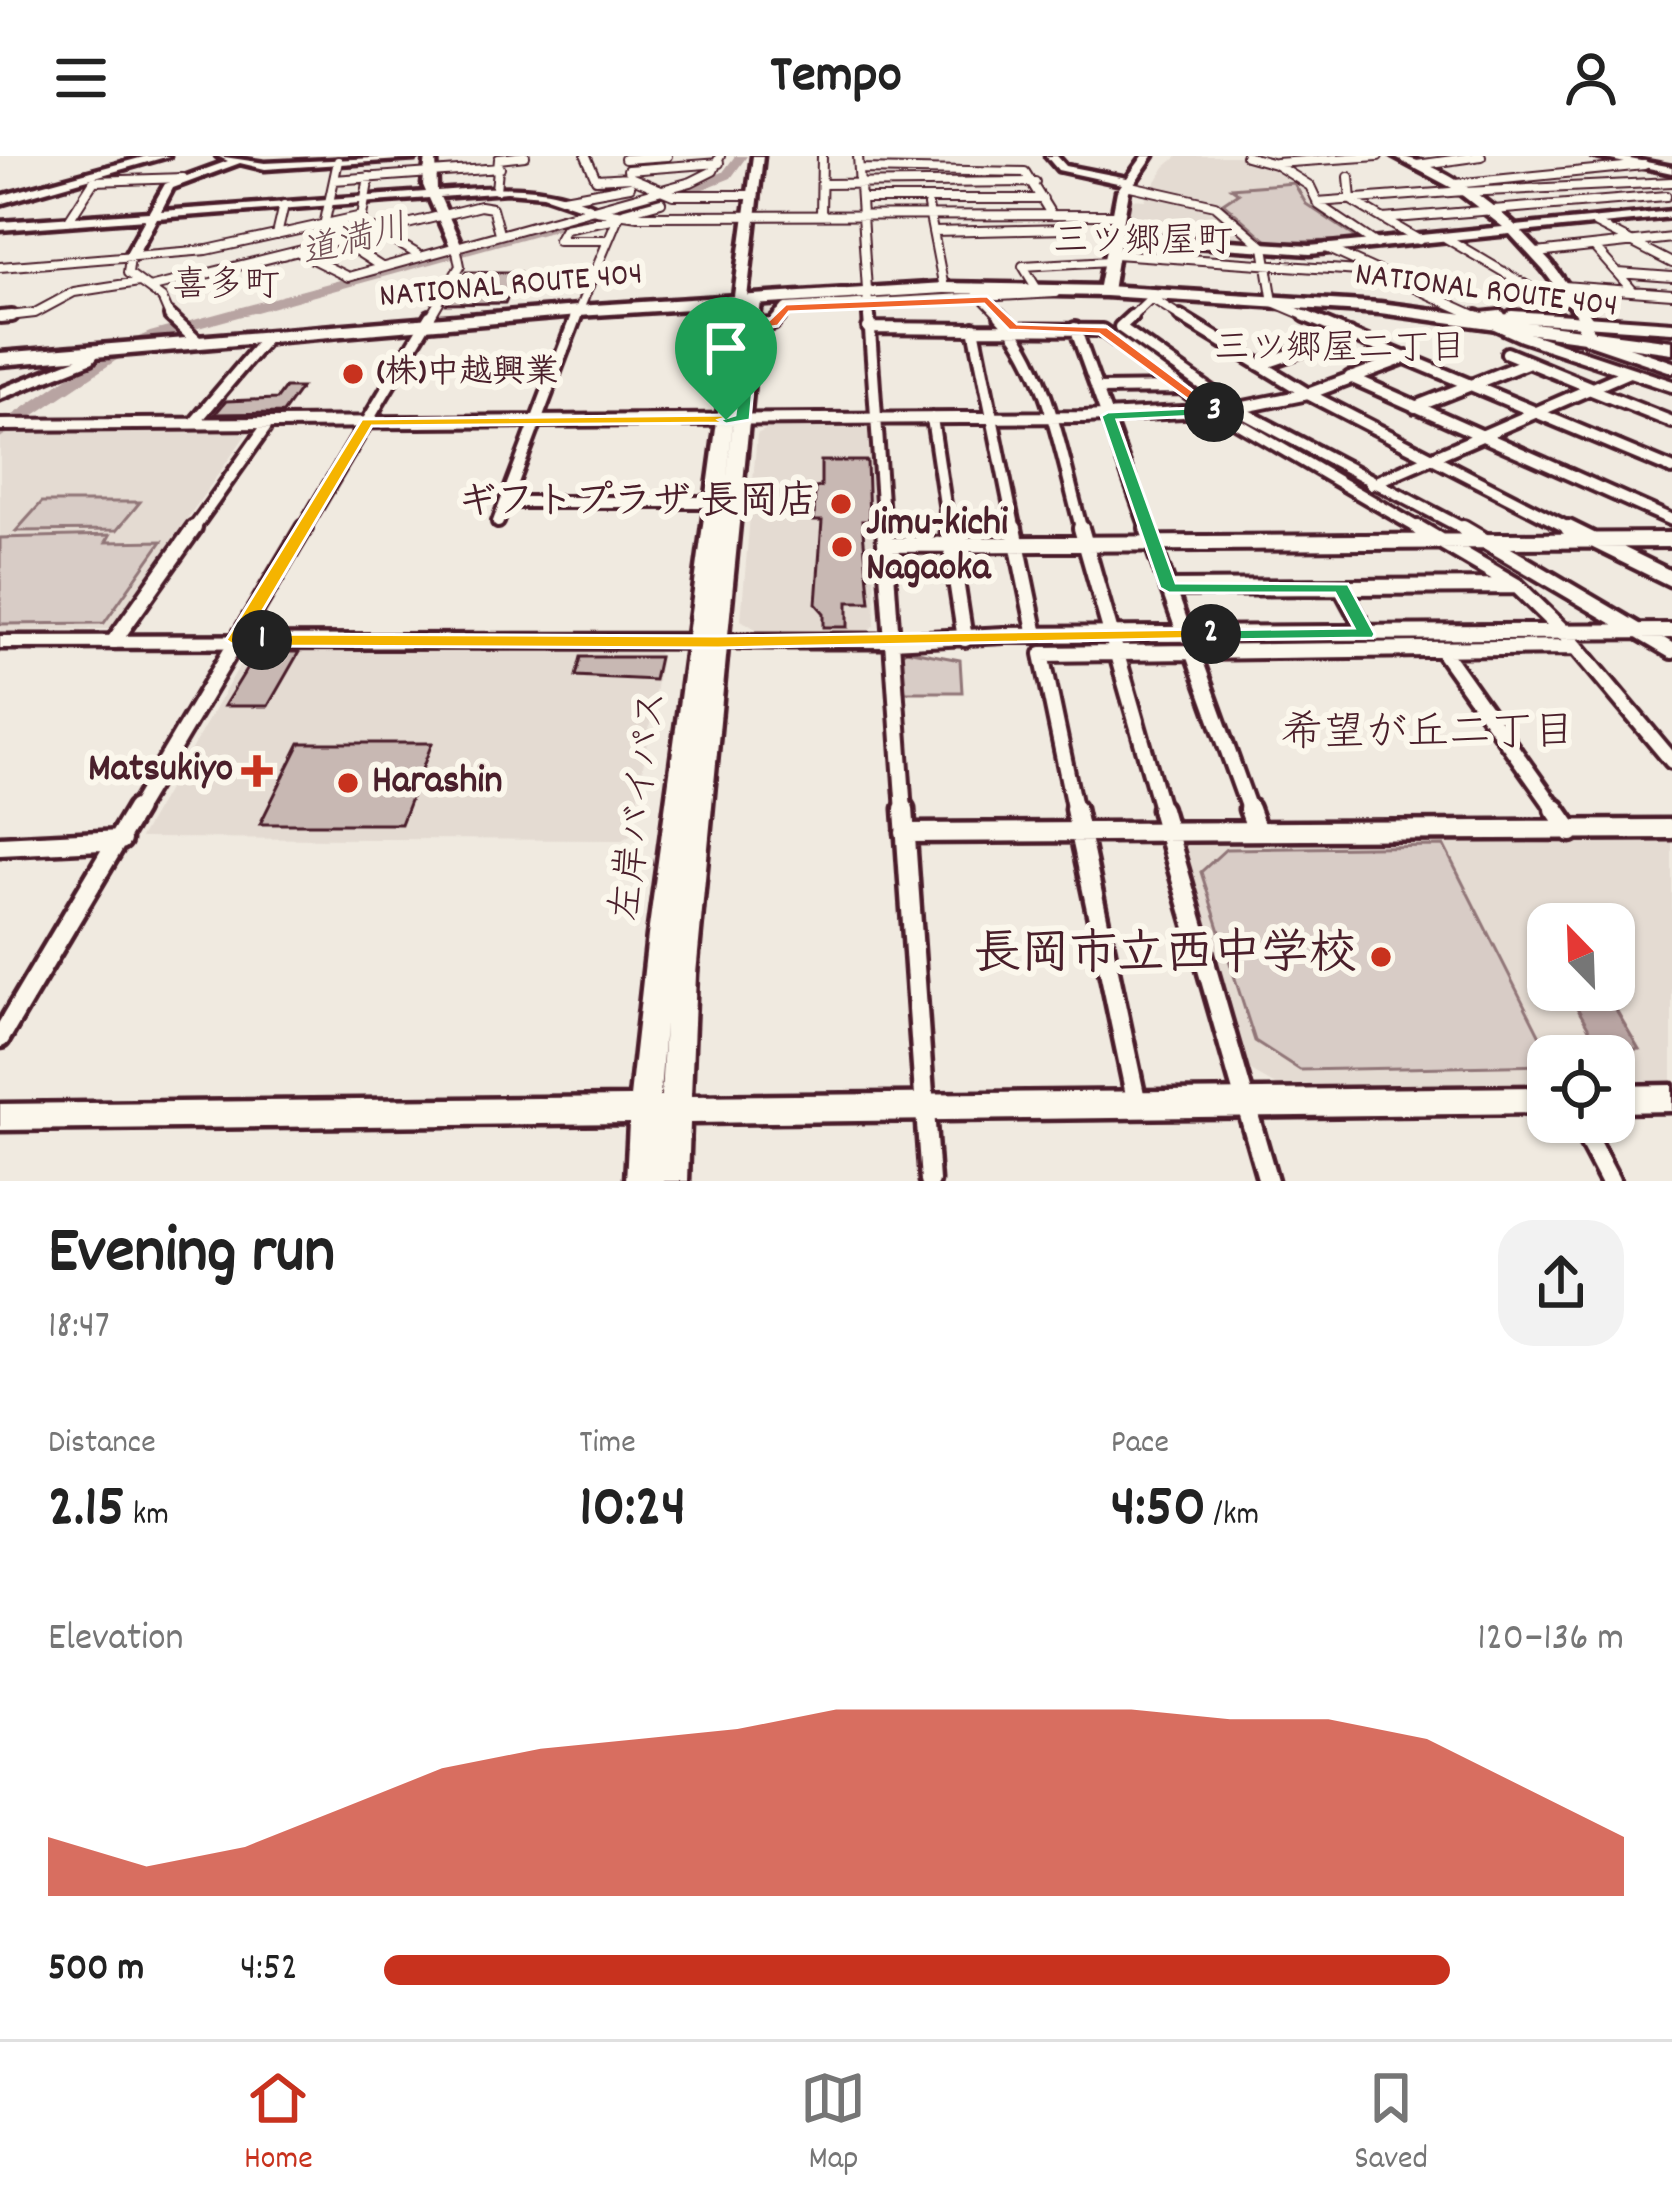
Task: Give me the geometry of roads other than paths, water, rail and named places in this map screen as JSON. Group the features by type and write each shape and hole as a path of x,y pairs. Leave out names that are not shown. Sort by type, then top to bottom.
{"highway":[{"path":"0,198 149,156"},
{"path":"0,198 162,156"},
{"name":"NATIONAL ROUTE 404","path":"0,359 578,311 747,299 867,298 944,288 980,294 1037,289 1105,291 1481,318 1588,327 1672,347"}],"street":[{"path":"222,156 265,166 416,156"},
{"path":"0,1039 462,262 433,195 431,156"},
{"path":"496,190 501,158 526,156"},
{"path":"586,156 596,179 720,159"},
{"path":"660,195 629,174 624,158 667,156"},
{"name":"左岸バイパス","path":"642,1181 682,974 708,642 747,299 758,156"},
{"name":"左岸バイパス","path":"756,209 768,156"},
{"path":"821,215 822,156"},
{"path":"858,156 930,1181"},
{"path":"918,156 944,288"},
{"path":"1051,156 1062,168 1215,205 1264,247 1273,302 1672,469"},
{"path":"1105,291 1127,183 1148,156"},
{"path":"1246,156 1275,164 1310,186 1317,202 1377,244"},
{"path":"1275,164 1378,156"},
{"path":"1397,156 1461,189 1521,232 1575,302 1588,327 1587,339 1672,367"},
{"path":"1418,165 1481,156"},
{"path":"1597,156 1672,170"},
{"path":"498,522 615,216 709,174 720,159"},
{"path":"69,220 94,181 182,178 237,161"},
{"path":"328,224 338,161"},
{"path":"1317,202 1644,165"},
{"path":"666,167 670,174 691,182"},
{"path":"334,180 500,168"},
{"path":"859,169 1025,172 1051,214"},
{"path":"0,267 207,250 362,216 369,177"},
{"path":"1349,177 1351,200"},
{"path":"182,178 165,191 126,268 162,298 180,327 199,343"},
{"path":"822,184 1035,182"},
{"path":"1461,189 1672,182"},
{"path":"564,198 642,184"},
{"path":"1643,184 1669,197"},
{"path":"1575,187 1642,219"},
{"path":"0,226 496,190 532,190 615,216"},
{"path":"300,253 344,276 660,195 821,215 1120,215"},
{"path":"1384,220 1669,197"},
{"path":"861,200 1043,199"},
{"path":"1351,200 1419,240"},
{"path":"277,235 284,205"},
{"path":"0,317 35,313 74,292 144,285 271,261 354,234 441,214 489,206 499,233"},
{"path":"605,240 558,240 565,228 615,216 756,209"},
{"path":"1118,237 1327,248 1672,214"},
{"path":"328,224 354,234"},
{"path":"1596,224 1672,263"},
{"path":"375,229 417,254"},
{"path":"933,232 1067,230"},
{"path":"1446,238 1546,297 1575,302"},
{"path":"1537,254 1672,238"},
{"path":"338,239 380,266"},
{"path":"254,240 271,261"},
{"path":"1327,248 1481,318 1672,386"},
{"path":"1595,248 1633,291"},
{"path":"1037,289 1023,266 1113,257 1359,271 1365,267"},
{"path":"1618,273 1672,277"},
{"path":"1563,286 1672,294"},
{"path":"752,326 773,324 786,308 867,298 1078,290"},
{"path":"980,294 1014,328 1030,355 1268,1181"},
{"path":"1672,579 1427,459 1308,394 1147,296 1120,327 1226,410 1517,586 1562,630 1672,761"},
{"name":"左岸バイパス","path":"708,642 713,502 752,326 747,299"},
{"path":"1588,327 1672,327"},
{"path":"868,328 1102,330 1181,388 1486,541 1670,649"},
{"path":"974,328 1036,635"},
{"path":"1075,328 1257,832"},
{"path":"1260,365 1350,334"},
{"path":"194,423 267,337"},
{"path":"0,394 102,351"},
{"path":"1507,353 1672,422"},
{"path":"0,425 1108,416 1226,410 1308,394 1407,357"},
{"path":"1415,407 1529,362"},
{"path":"1371,484 1629,372"},
{"path":"1350,377 1672,520"},
{"path":"1098,389 1181,388"},
{"path":"932,418 964,639"},
{"path":"114,641 268,424"},
{"path":"506,502 713,502"},
{"path":"886,545 1672,540"},
{"path":"1169,588 1517,586"},
{"path":"1342,587 1366,634"},
{"path":"1137,1104 1042,654 1116,655 1188,643 1366,634 1672,631"},
{"path":"0,642 708,642 1110,635 1188,643 1576,647"},
{"path":"1441,649 1571,832"},
{"path":"905,833 1672,829"},
{"path":"0,846 121,840"},
{"path":"1635,1099 1672,1099"},
{"path":"0,1117 1527,1100"},
{"name":"左岸バイパス","path":"659,1110 672,1181"},
{"path":"1591,1143 1610,1181"}],"waterway":[{"name":"道満川","path":"0,432 109,357 156,335 702,185 727,175 741,156"}],"place":[{"name":"(株)中越興業","path":"353,374"},
{"name":"ギフトプラザ 長岡店","path":"841,504"},
{"name":"Jimu-kichi Nagaoka","path":"842,547"},
{"name":"Matsukiyo","path":"257,771"},
{"name":"Harashin","path":"348,783"},
{"name":"長岡市立西中学校","path":"1381,957"}],"district":[{"name":"三ツ郷屋町","path":"1143,244"},
{"name":"喜多町","path":"226,288"},
{"name":"三ツ郷屋二丁目","path":"1340,351"},
{"name":"希望が丘二丁目","path":"1428,736"}]}
